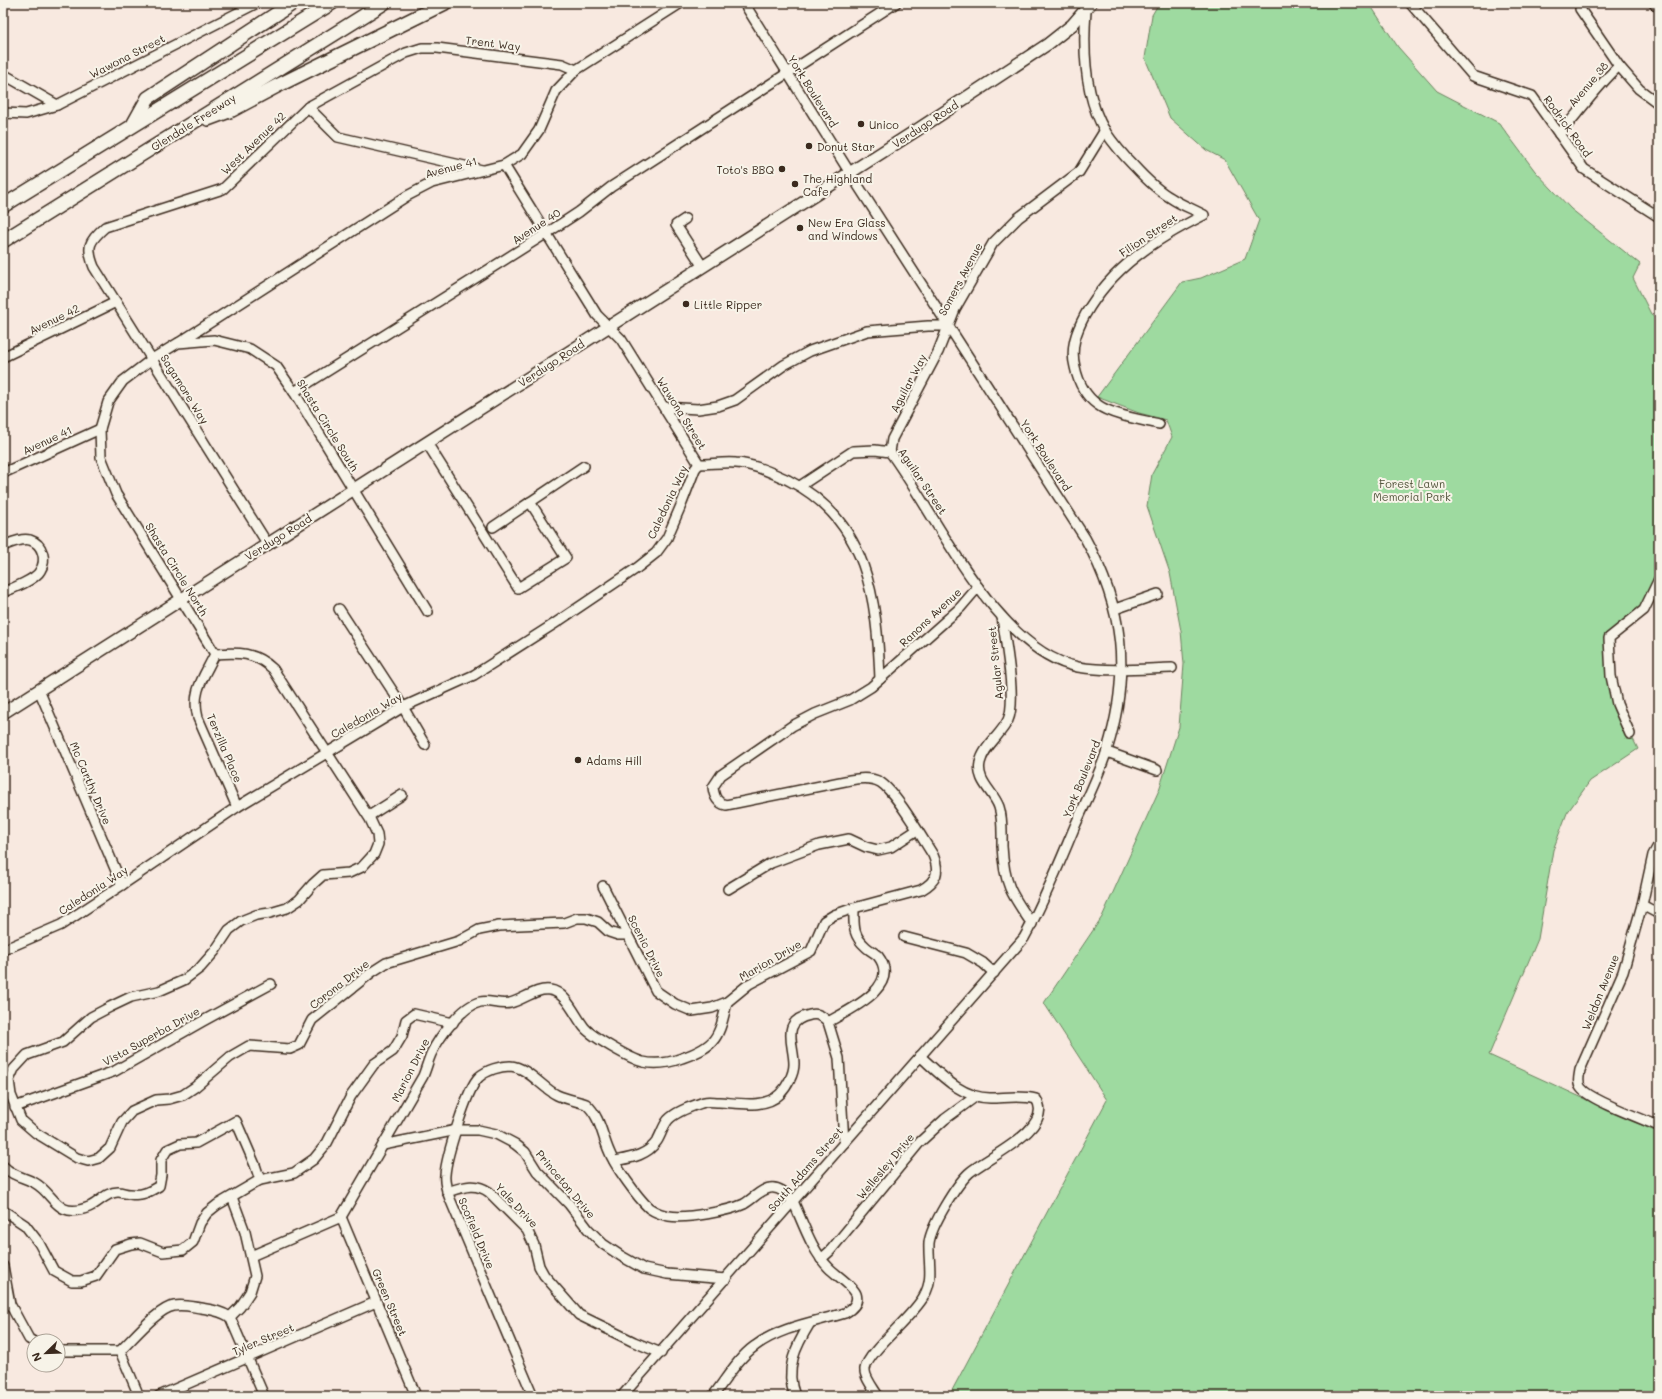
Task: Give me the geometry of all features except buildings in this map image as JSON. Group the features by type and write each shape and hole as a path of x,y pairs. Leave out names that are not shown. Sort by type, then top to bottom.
{"highway":[{"path":"132,126 148,98 292,3"},
{"path":"3,206 332,3"},
{"name":"Glendale Freeway","path":"3,241 384,3"},
{"path":"182,129 232,110 277,86 445,3"}],"main road":[{"name":"Verdugo Road","path":"3,713 267,543 427,443 608,326 850,173 1048,44 1072,25 1089,7"}],"street":[{"name":"Wawona Street","path":"3,113 26,114 57,105 257,3"},
{"name":"Avenue 41","path":"178,343 407,196 432,183 504,165 522,154 539,130 556,91 576,70 681,3"},
{"name":"York Boulevard","path":"744,3 850,173 1085,538 1097,560 1115,609 1119,632 1121,669 1118,706 1107,752 1032,924 1024,938 1008,958"},
{"name":"Avenue 40","path":"294,392 547,233 579,212 611,187 896,3"},
{"name":"Rodrick Road","path":"1410,3 1472,76 1532,96 1584,169 1659,217"},
{"name":"Filion Street","path":"1089,7 1084,36 1087,76 1091,97 1105,130 1124,156 1147,181 1170,198 1204,215 1172,231 1127,263 1104,286 1093,301 1077,329 1073,346 1073,362 1077,377 1082,388 1098,405 1114,412 1159,424"},
{"path":"1580,9 1619,66 1639,89 1659,104"},
{"name":"Trent Way","path":"406,52 422,48 437,48 562,64 576,70"},
{"name":"West Avenue 42","path":"90,245 95,235 105,227 223,189 308,107 406,52"},
{"name":"Avenue 38","path":"1559,134 1576,117 1604,79 1619,66"},
{"path":"3,74 57,105"},
{"path":"308,107 338,137 484,170"},
{"name":"Somers Avenue","path":"664,407 698,409 718,406 735,400 784,365 810,351 867,331 928,326 949,326 956,309 993,243 1018,218 1079,172 1105,130"},
{"name":"Wawona Street","path":"504,165 597,316 621,339 700,464 736,463 752,466 777,475 800,486 816,497 842,523 858,552 866,573 872,600 878,643 880,679"},
{"path":"685,220 676,225 703,266"},
{"name":"Sagamore Way","path":"90,245 89,254 94,267 267,543"},
{"name":"Avenue 42","path":"3,357 116,302"},
{"name":"Aguilar Way","path":"890,452 892,439 931,365 949,326"},
{"name":"Shasta Circle South","path":"152,359 178,343 214,340 250,349 276,366 294,392 428,612"},
{"name":"Shasta Circle North","path":"152,359 123,381 108,402 100,429 101,457 116,494 182,598 215,654"},
{"name":"Avenue 41","path":"3,473 100,429"},
{"path":"427,443 518,588 566,558 530,502"},
{"name":"Aguilar Street","path":"800,486 853,451 875,450 890,452 978,587"},
{"name":"Caledonia Way","path":"5,949 61,925 237,807 403,707 474,675 554,624 646,561 656,553 667,538 695,469 700,464"},
{"path":"493,527 584,466"},
{"path":"3,546 20,540 29,540 38,545 43,553 40,572 28,580 3,592"},
{"path":"1630,734 1617,704 1612,683 1610,638 1644,610 1659,579"},
{"name":"Ranons Avenue","path":"713,787 721,775 792,726 815,714 850,700 871,687 960,608 978,587 1002,617 1032,644 1052,659 1078,666 1121,669 1172,668"},
{"path":"1115,609 1158,594"},
{"path":"339,609 403,707 425,745"},
{"name":"Agular Street","path":"1002,617 1012,693 1012,708 1008,720 984,754 980,763 980,773 984,783 999,806 1001,816 1003,859 1007,883 1017,902 1032,924"},
{"path":"215,654 232,652 248,654 263,660 273,669 369,816 402,795"},
{"name":"Terzilla Place","path":"215,654 198,687 196,708 198,718 237,807"},
{"name":"Mc Carthy Drive","path":"39,690 122,885"},
{"path":"1107,752 1157,770"},
{"name":"Marion Drive","path":"341,1217 423,1076 431,1054 439,1040 469,1006 482,1002 499,1004 512,1002 534,992 550,990 563,996 585,1028 599,1040 643,1062 664,1064 707,1048 714,1040 721,1027 727,1002 749,984 811,951 824,921 834,915 854,908 921,890 930,885 936,875 937,864 917,830 894,796 880,782 864,778 726,805 721,804 717,800 713,787"},
{"name":"Corona Drive","path":"369,816 377,834 378,844 374,854 362,867 349,873 323,876 313,884 299,900 287,908 256,915 241,921 229,930 215,951 200,968 184,980 159,991 131,997 110,1007 91,1017 63,1042 27,1055 14,1069 9,1080 10,1095 21,1120 36,1133 77,1158 88,1161 100,1158 110,1148 122,1122 132,1111 156,1100 170,1099 183,1095 195,1087 230,1057 249,1046 290,1049 299,1045 312,1020 372,972 386,963 459,941 479,930 499,926 564,923 577,918 586,918 598,922 609,932 618,935 627,935"},
{"path":"728,889 771,863 819,845 849,839 866,847 878,850 891,847 917,830"},
{"name":"Weldon Avenue","path":"1659,844 1653,855 1642,906 1622,972 1580,1070 1578,1080 1580,1088 1591,1096 1659,1126"},
{"name":"Scenic Drive","path":"603,886 656,991 675,1004 692,1011 712,1008 727,1002"},
{"path":"1642,906 1659,914"},
{"path":"828,1022 855,1006 871,994 880,985 884,978 884,971 878,956 864,945 855,935 854,908"},
{"path":"904,937 966,953 983,963 994,973"},
{"path":"3,939 5,949"},
{"name":"South Adams Street","path":"622,1396 920,1056 1008,958"},
{"name":"Vista Superba Drive","path":"15,1107 115,1071 271,984"},
{"path":"3,1211 25,1225 39,1243 54,1271 72,1281 81,1281 96,1276 115,1249 131,1244 140,1243 164,1252 183,1250 192,1242 200,1223 207,1213 260,1180 294,1173 314,1159 327,1143 355,1091 374,1064 393,1051 402,1036 406,1020 414,1014 453,1023"},
{"path":"714,1396 745,1355 755,1346 792,1327 845,1314 854,1306 856,1294 853,1289 838,1277 821,1258 793,1201 778,1188 770,1187 745,1203 733,1208 684,1216 669,1216 658,1213 646,1204 614,1161 644,1154 651,1149 656,1142 668,1120 677,1114 705,1102 750,1104 768,1102 780,1095 789,1082 794,1065 790,1043 790,1032 793,1024 800,1017 814,1014 824,1017 828,1022 839,1058 844,1143"},
{"path":"878,1396 865,1370 868,1363 884,1341 917,1307 924,1297 930,1284 929,1244 931,1232 936,1221 968,1174 1028,1132 1038,1119 1040,1107 1036,1099 1026,1096 988,1098 976,1097 965,1093 952,1084 920,1056"},
{"name":"Scofield Drive","path":"533,1396 447,1192 445,1175 447,1162 462,1110 479,1077 492,1069 512,1066 525,1072 558,1096 586,1104 596,1116 614,1161"},
{"name":"Wellesley Drive","path":"821,1258 830,1251 920,1142 946,1119 976,1097"},
{"path":"3,1166 15,1176 36,1183 54,1202 64,1209 76,1210 90,1207 106,1195 118,1192 132,1195 147,1194 158,1186 161,1175 161,1160 167,1150 180,1144 196,1143 236,1121 260,1180"},
{"name":"Princeton Drive","path":"383,1145 457,1130 478,1130 496,1134 516,1144 525,1152 537,1171 569,1204 588,1229 603,1244 644,1269 666,1274 726,1278"},
{"name":"Yale Drive","path":"447,1192 475,1185 484,1188 527,1230 534,1244 539,1266 544,1275 579,1315 634,1342 661,1353"},
{"path":"230,1317 240,1307 250,1292 255,1276 245,1232 232,1197"},
{"path":"250,1256 341,1217"},
{"name":"Green Street","path":"341,1217 416,1396"},
{"path":"3,1266 10,1304 26,1333"},
{"name":"Tyler Street","path":"159,1396 376,1302"},
{"path":"66,1351 120,1351 144,1326 165,1309 173,1306 189,1306 223,1313 230,1317 264,1396"},
{"path":"796,1396 791,1384 792,1363 802,1337 810,1323"},
{"path":"120,1351 139,1396"}],"green space":[{"name":"Forest Lawn Memorial Park","path":"1159,3 1369,3 1398,47 1437,91 1499,123 1535,171 1571,209 1640,264 1633,278 1651,314 1659,318 1659,573 1642,609 1612,632 1608,653 1621,715 1638,749 1590,781 1567,813 1553,850 1538,939 1489,1055 1659,1133 1659,1396 949,1396 1107,1100 1044,1003 1102,917 1159,790 1179,727 1184,664 1181,631 1170,573 1147,506 1152,474 1172,437 1166,420 1139,413 1097,397 1182,282 1201,278 1245,259 1259,220 1225,160 1206,150 1170,118 1145,58 1152,15"}],"place":[{"name":"Unico","path":"861,124"},
{"name":"Donut Star","path":"809,146"},
{"name":"Toto's BBQ","path":"782,169"},
{"name":"The Highland Cafe","path":"795,184"},
{"name":"New Era Glass and Windows","path":"800,228"},
{"name":"Little Ripper","path":"686,304"},
{"name":"Adams Hill","path":"578,760"}]}
